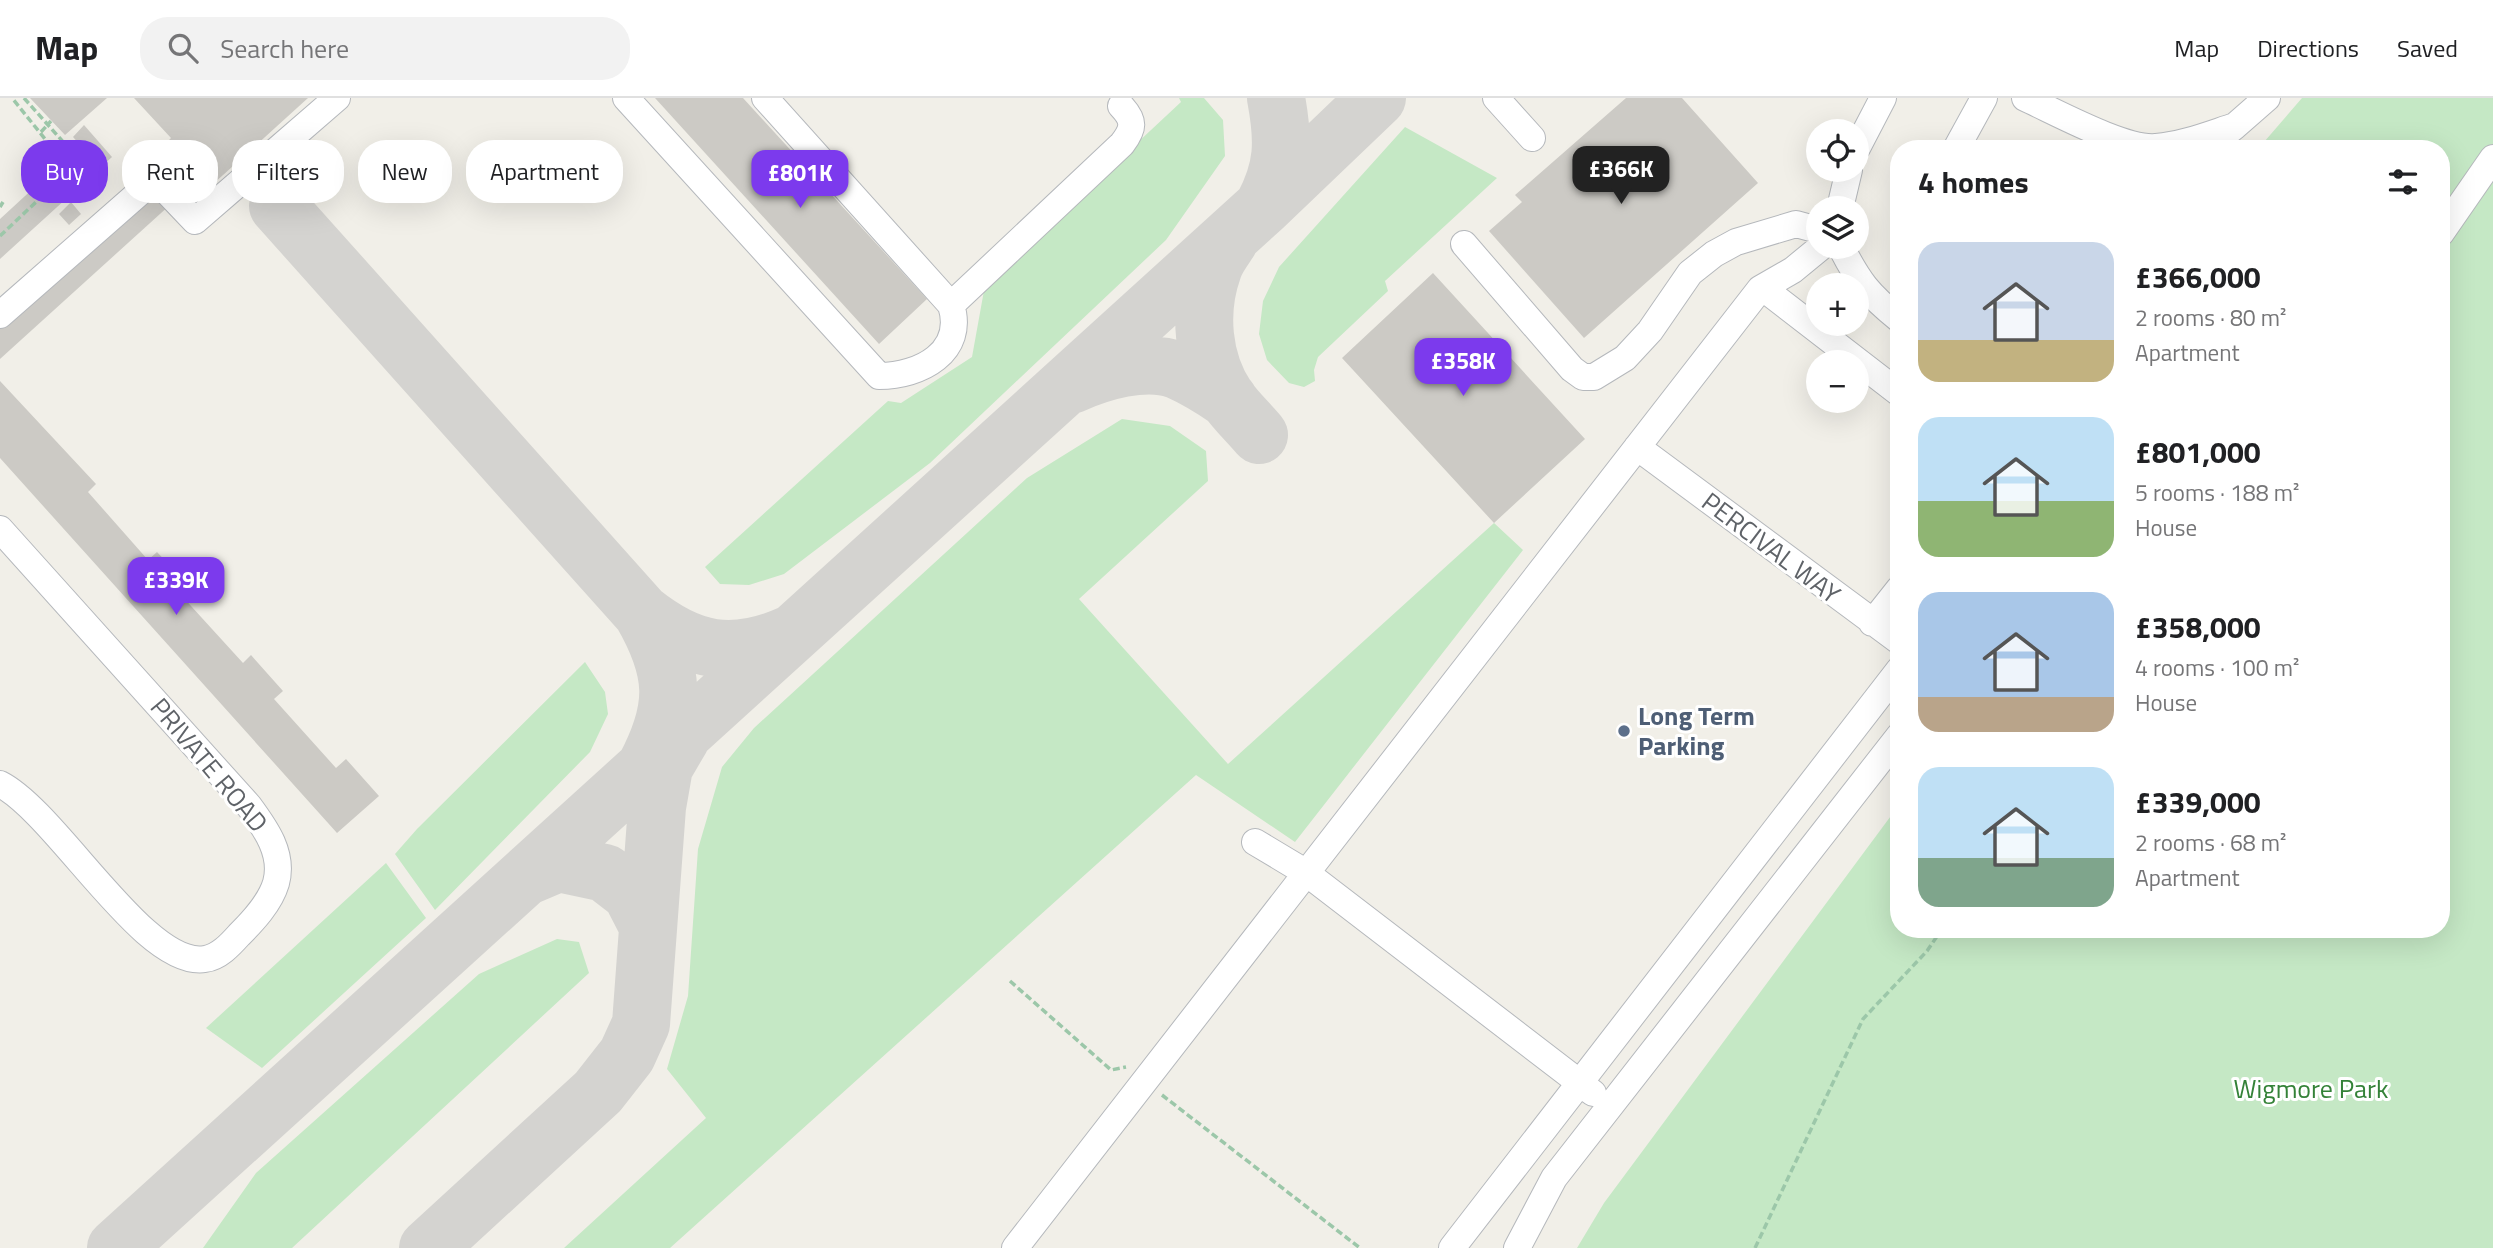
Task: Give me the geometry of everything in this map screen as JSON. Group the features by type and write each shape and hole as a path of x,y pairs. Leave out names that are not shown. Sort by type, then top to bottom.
{"street":[{"path":"0,315 155,179 195,220 337,98"},
{"path":"626,98 879,376 897,376 922,369 944,351 954,333 951,304 765,98"},
{"path":"1496,98 1532,138"},
{"path":"1869,125 1883,98"},
{"path":"1961,140 1984,98"},
{"path":"2025,98 2120,140"},
{"path":"2217,140 2267,98"},
{"path":"951,304 1122,144 1131,132 1131,116 1126,101"},
{"path":"2187,140 2235,126"},
{"path":"2450,220 2493,158"},
{"path":"1464,244 1572,369 1583,377 1594,377 1625,358 1650,331 1689,273 1714,254 1745,239 1796,224 1806,227"},
{"path":"1014,1248 1760,289 1806,259"},
{"path":"1847,259 1869,294 1890,312"},
{"path":"1763,288 1890,386"},
{"name":"PERCIVAL WAY","path":"1637,447 1890,636"},
{"name":"PRIVATE ROAD","path":"0,529 249,806 272,841 277,855 275,884 269,898 251,923 229,946 207,959 184,958 172,953 147,933 26,801 0,784"},
{"path":"1872,623 1890,600"},
{"path":"1452,1248 1890,682"},
{"path":"1517,1248 1554,1178 1890,748"},
{"path":"1255,842 1305,872 1611,1106"}],"path":[{"path":"0,236 70,170 12,98"},
{"path":"24,98 36,108 62,140"},
{"path":"28,116 36,108"},
{"path":"41,132 49,123"},
{"path":"0,207 3,202"},
{"path":"1755,1248 1863,1019 1927,951 1936,938"},
{"path":"1010,981 1111,1070 1126,1066 1360,1248"}],"green space":[{"path":"1179,98 1204,98 1223,120 1225,156 1166,240 930,463 784,574 749,585 720,584 705,567 888,401 901,403 972,357 985,285 1181,102"},
{"name":"Wigmore Park","path":"2302,98 2493,98 2493,1248 1577,1248 1604,1203 1890,817 1890,938 2450,938 2450,140 2266,140"},
{"path":"1405,127 1497,178 1385,281 1388,291 1318,357 1314,370 1315,381 1304,387 1289,383 1267,360 1259,334 1263,301 1279,267"},
{"path":"1122,419 1170,426 1206,451 1208,481 1079,599 1228,764 1494,523 1523,550 1295,842 1196,775 670,1248 564,1248 706,1118 667,1069 688,996 698,849 722,767 754,728 1027,478"},
{"path":"585,662 605,692 608,714 590,752 435,910 395,854"},
{"path":"386,863 426,918 262,1068 206,1028"},
{"path":"557,939 579,942 589,973 292,1248 203,1248 256,1173 479,974"}],"building":[{"path":"30,98 107,98 65,135"},
{"path":"134,98 308,98 262,140 232,140 232,167 218,180 218,140 169,140 171,138"},
{"path":"655,98 743,98 927,299 879,344"},
{"path":"1626,98 1682,98 1758,183 1584,338 1489,231 1522,202 1515,195"},
{"path":"84,125 97,140 76,140 73,137"},
{"path":"21,200 21,203 61,203 0,259 0,219"},
{"path":"72,203 81,214 69,225 59,214"},
{"path":"123,203 172,203 0,359 0,324 75,246"},
{"path":"1433,273 1585,439 1494,523 1342,358"},
{"path":"0,381 96,484 88,492 148,560 157,552 191,588 181,595 243,663 251,655 283,691 274,699 336,768 346,759 379,796 337,833 0,458"}],"taxiway":[{"path":"1263,207 1275,180 1280,154 1276,98"},
{"path":"116,1248 1263,207 1377,98"},
{"path":"278,206 642,613 678,636 713,648 750,647 791,634"},
{"path":"1229,241 1216,262 1208,285 1205,335 1212,368 1219,384 1231,403 1259,435"},
{"path":"1071,385 1095,375 1151,365 1177,370 1229,400"},
{"path":"642,613 661,654 668,690 663,727 645,768"},
{"path":"428,1248 598,1092 627,1055 641,1024 657,807 664,767 681,738"},
{"path":"525,877 558,863 605,873 631,893 648,926"}],"place":[{"name":"Long Term Parking","path":"1624,731"}]}
